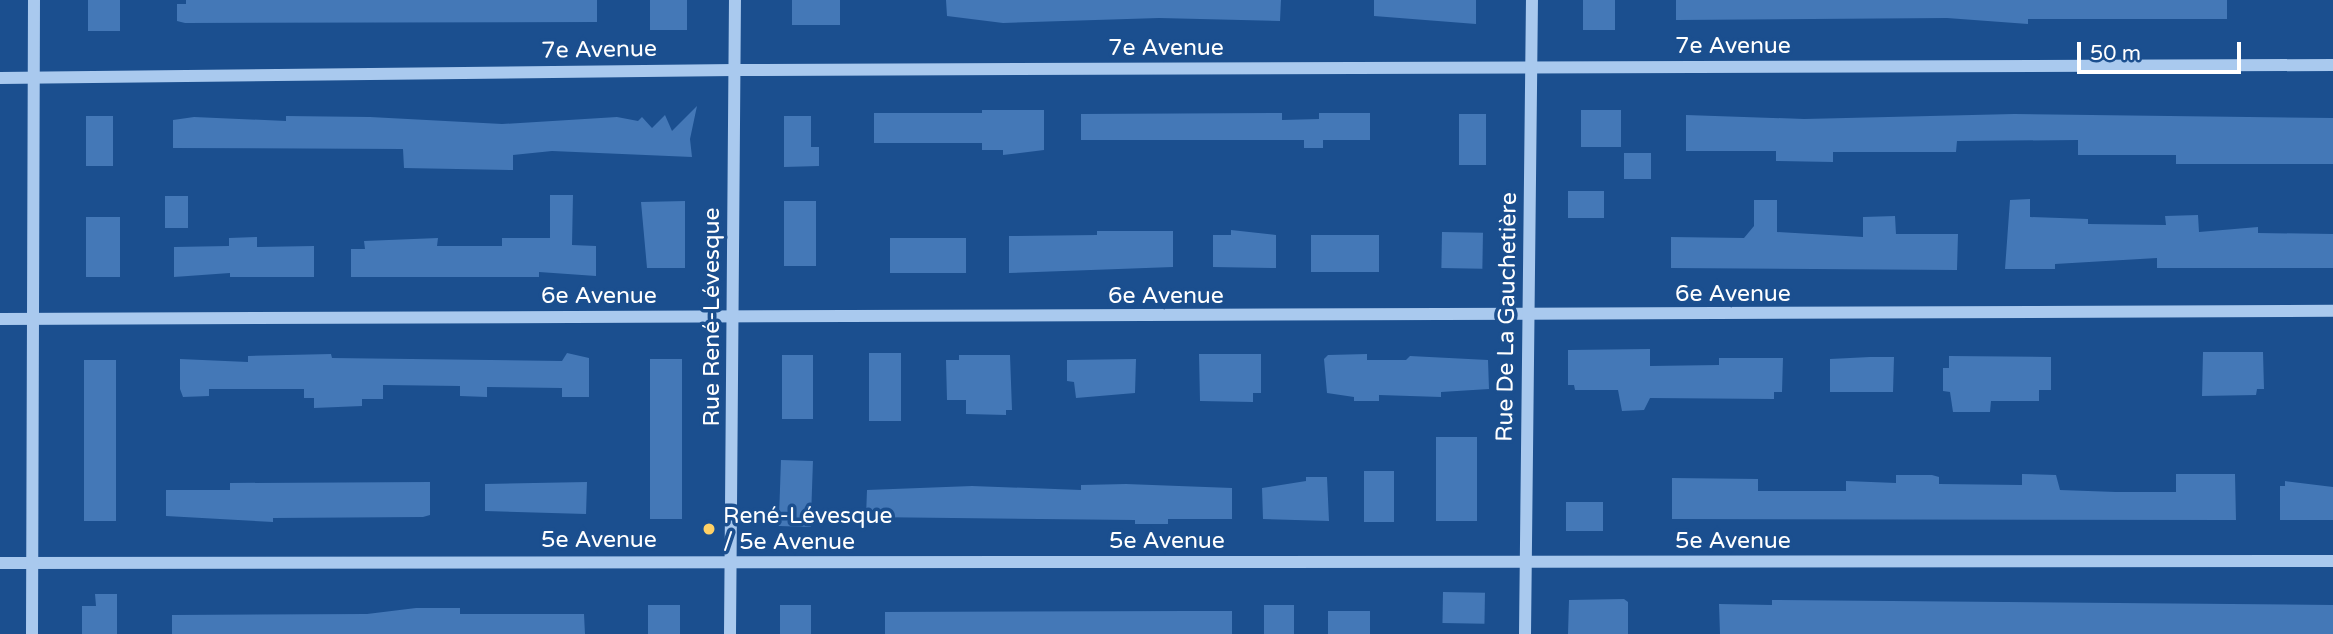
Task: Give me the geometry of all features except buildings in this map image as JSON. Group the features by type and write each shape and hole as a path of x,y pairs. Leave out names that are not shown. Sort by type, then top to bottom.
{"street":[{"path":"32,634 34,0"},
{"name":"Rue René-Lévesque","path":"730,634 735,0"},
{"name":"Rue De La Gauchetière","path":"1525,634 1532,0"},
{"name":"7e Avenue","path":"0,78 735,70 2333,65"},
{"name":"6e Avenue","path":"0,318 1529,316 2333,311"},
{"name":"5e Avenue","path":"0,563 730,560 2333,561"}],"place":[{"name":"René-Lévesque / 5e Avenue","path":"709,529"}]}
